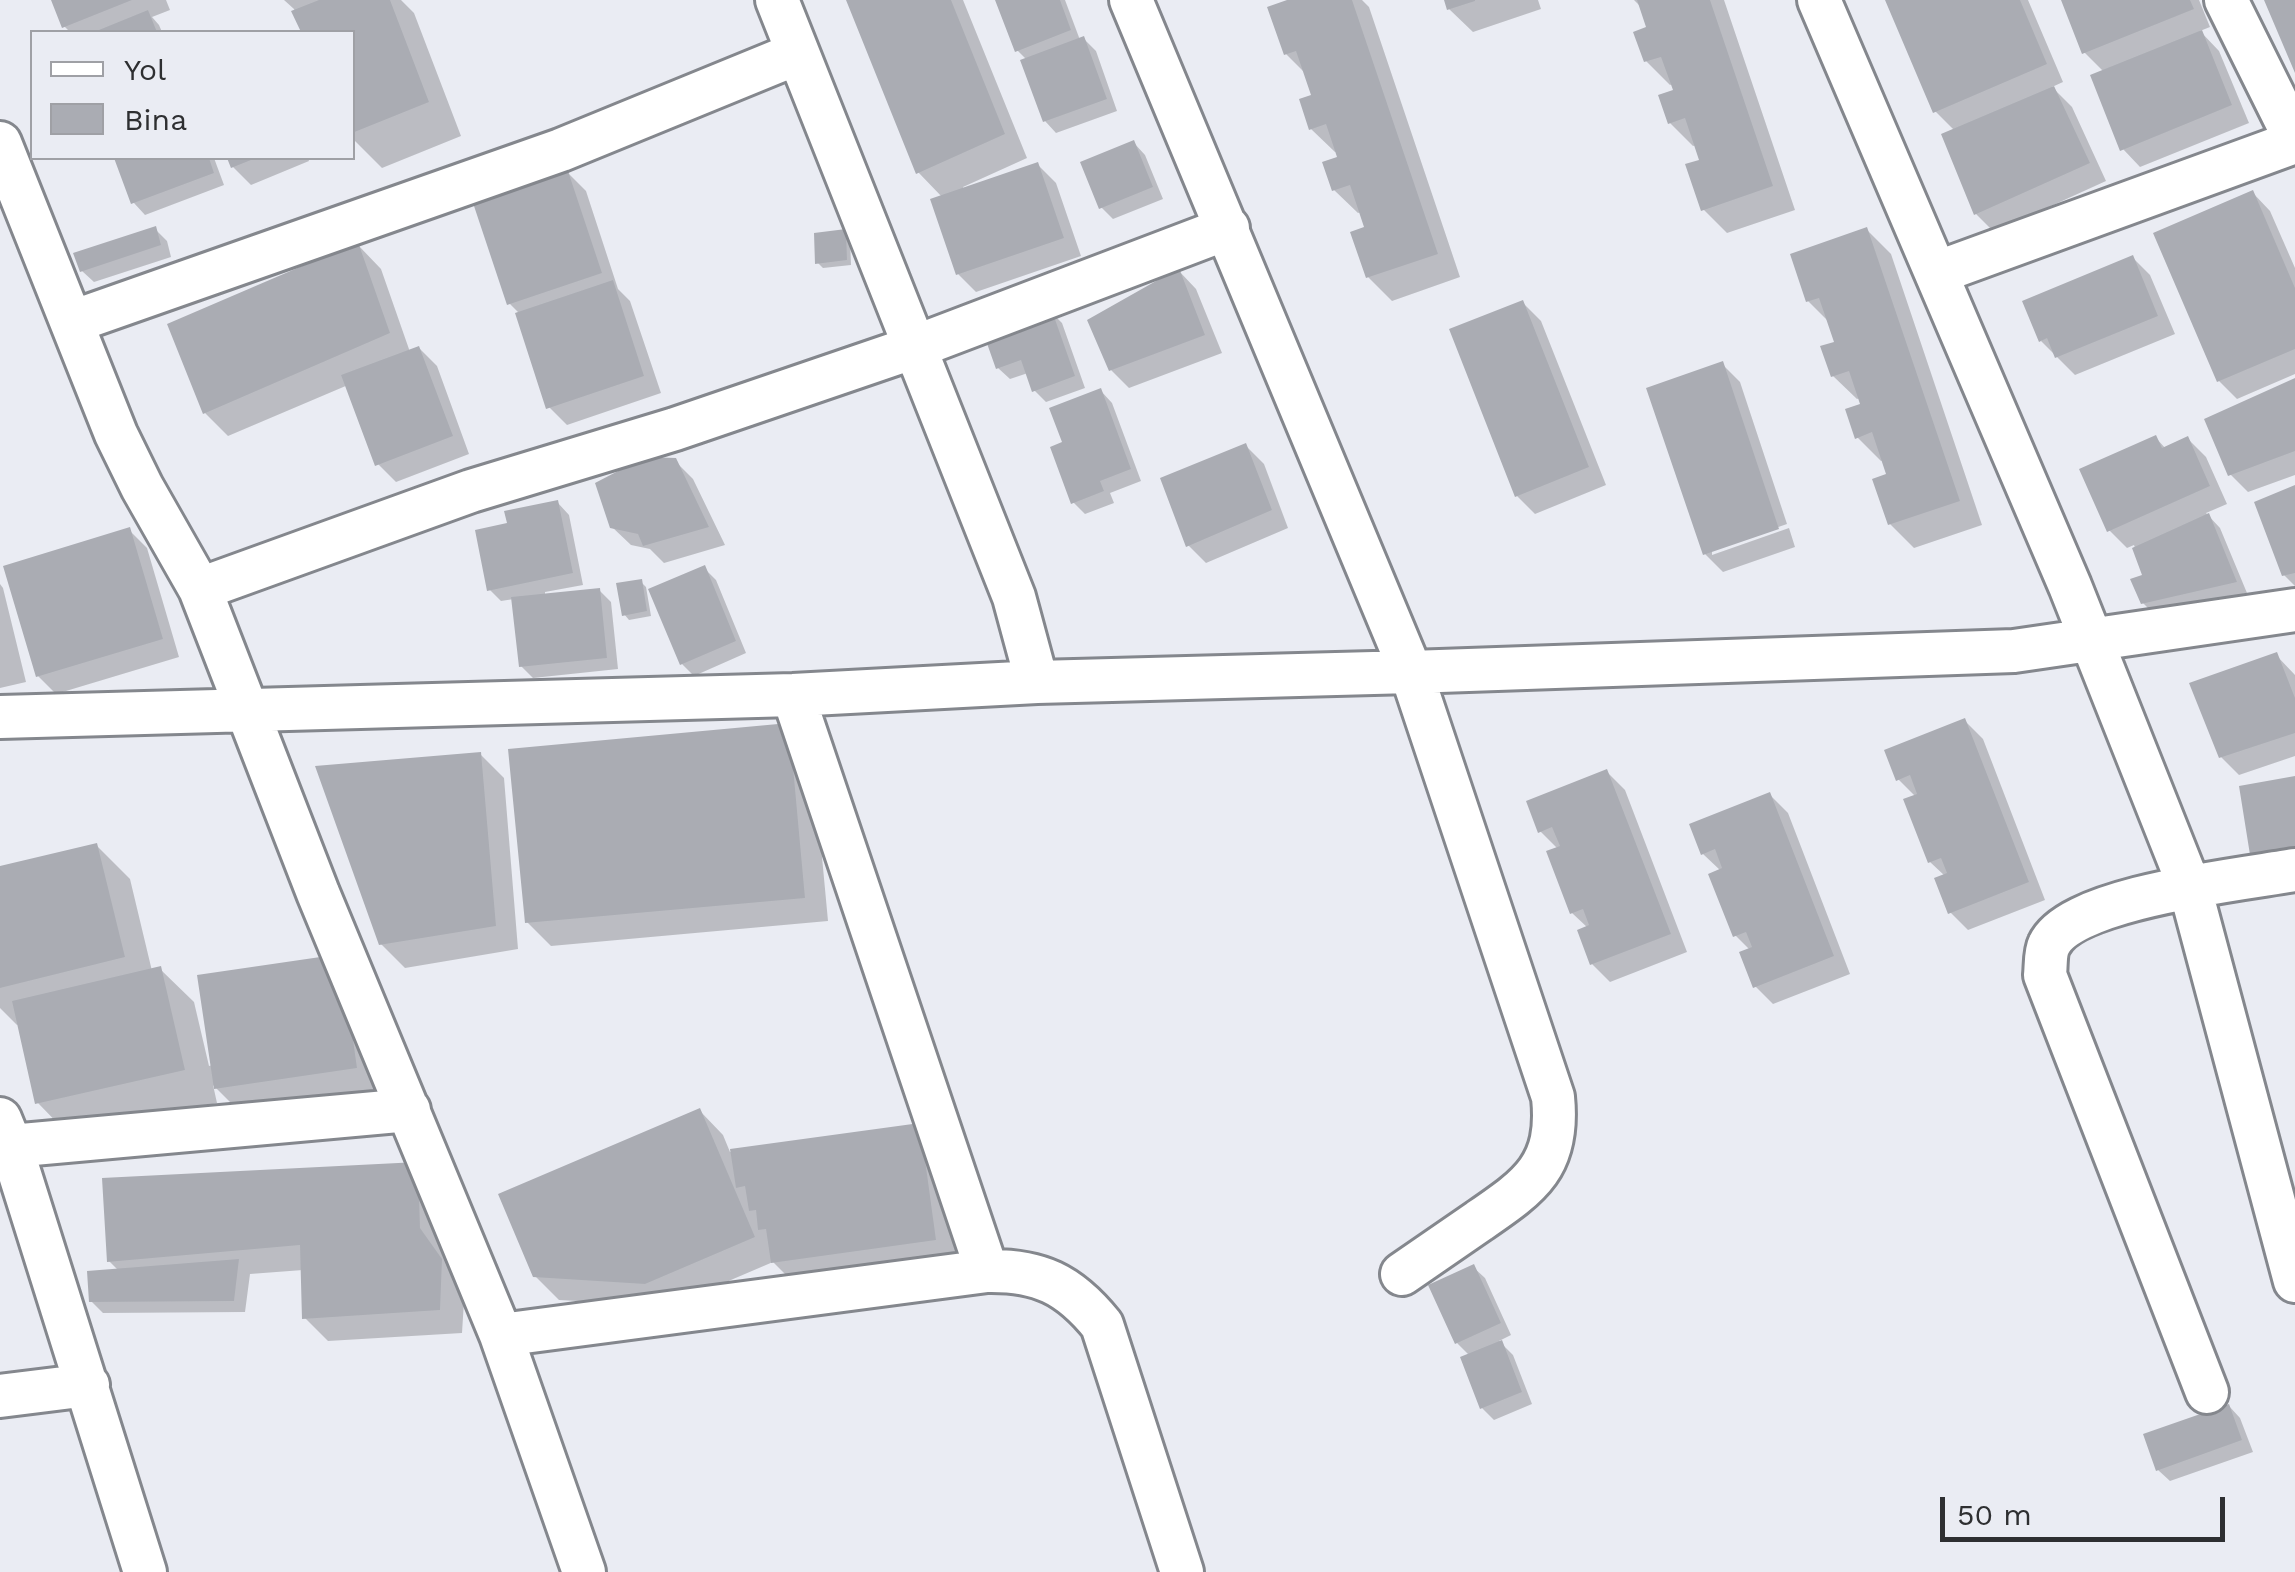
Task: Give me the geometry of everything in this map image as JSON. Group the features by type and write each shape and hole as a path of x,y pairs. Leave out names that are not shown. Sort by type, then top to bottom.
{"street":[{"path":"777,0 1014,597 1037,682"},
{"path":"1131,0 1411,672 1553,1098 1550,1151 1533,1180 1522,1192 1402,1274"},
{"path":"1819,0 2092,640 2190,888 2295,1281"},
{"path":"1936,273 2295,141 2226,0"},
{"path":"72,322 561,150 798,53"},
{"path":"0,143 125,452 200,589 318,893 501,1334 584,1572"},
{"path":"200,589 471,491 674,429 915,347 1228,228"},
{"path":"0,718 793,695 1037,682 2014,651 2295,610"},
{"path":"793,695 987,1271"},
{"path":"2207,1392 2045,976 2048,945 2067,924 2136,897 2295,870"},
{"path":"145,1572 6,1132 409,1110"},
{"path":"501,1334 987,1271 1036,1275 1075,1296 1102,1325 1182,1572"},
{"path":"0,1396 88,1385"}],"building":[{"path":"51,0 132,0 62,28"},
{"path":"319,0 390,0 429,102 355,132 355,30 300,30 291,11"},
{"path":"846,0 951,0 1005,134 916,174"},
{"path":"995,0 1060,0 1071,30 1015,52"},
{"path":"1287,0 1352,0 1438,254 1366,278 1350,232 1364,227 1350,185 1332,191 1322,162 1337,157 1326,124 1309,130 1299,99 1311,95 1296,51 1284,55 1267,7"},
{"path":"1444,0 1475,0 1475,1 1447,10"},
{"path":"1637,0 1710,0 1773,186 1701,211 1685,164 1699,160 1685,118 1668,124 1658,95 1673,90 1661,57 1644,62 1633,32 1646,27"},
{"path":"1885,0 2020,0 2047,64 1933,113"},
{"path":"2061,0 2190,0 2194,9 2082,54"},
{"path":"2264,0 2295,0 2295,73"},
{"path":"148,10 156,30 99,30"},
{"path":"2202,30 2232,105 2120,151 2090,75"},
{"path":"1084,36 1107,99 1043,122 1020,60"},
{"path":"2054,86 2090,163 1974,215 1941,134"},
{"path":"1134,140 1153,187 1099,209 1080,162"},
{"path":"115,160 210,160 214,173 131,204"},
{"path":"228,160 251,160 231,168"},
{"path":"1038,162 1064,238 956,275 930,199"},
{"path":"568,171 602,273 507,305 473,203"},
{"path":"2253,190 2295,288 2295,349 2217,382 2153,233"},
{"path":"156,226 161,245 80,272 73,253"},
{"path":"1867,227 1960,501 1888,525 1872,479 1886,474 1872,432 1855,439 1845,409 1860,404 1849,371 1831,377 1820,346 1834,342 1819,298 1806,302 1790,254"},
{"path":"846,229 847,260 815,264 814,233"},
{"path":"358,242 390,333 203,414 167,324"},
{"path":"2133,255 2158,316 2055,358 2047,338 2039,342 2022,301"},
{"path":"1179,268 1205,335 1109,371 1087,320"},
{"path":"613,280 644,376 546,409 515,313"},
{"path":"1523,300 1589,467 1515,497 1449,329"},
{"path":"1051,308 1075,376 1032,392 1021,360 996,369 983,332"},
{"path":"419,346 453,436 375,466 341,375"},
{"path":"1723,361 1779,529 1703,555 1646,388"},
{"path":"2295,378 2295,451 2228,476 2204,419"},
{"path":"1101,388 1131,469 1100,481 1104,491 1071,504 1050,447 1062,442 1049,408"},
{"path":"2156,435 2162,448 2188,436 2210,486 2107,532 2079,469"},
{"path":"1246,443 1272,510 1186,547 1160,478"},
{"path":"645,457 676,458 709,527 643,546 638,534 610,528 595,483"},
{"path":"2295,485 2295,573 2282,576 2254,502"},
{"path":"558,500 573,573 487,591 475,530 507,523 504,511"},
{"path":"2209,513 2237,582 2141,604 2130,579 2142,575 2132,548"},
{"path":"130,527 163,639 36,677 3,566"},
{"path":"705,565 736,641 680,665 648,589"},
{"path":"642,579 647,611 622,616 616,583"},
{"path":"600,588 607,658 519,667 511,597"},
{"path":"2277,652 2295,698 2295,733 2219,758 2189,683"},
{"path":"1965,718 2029,882 1948,914 1934,878 1947,873 1941,858 1928,863 1903,799 1917,794 1910,775 1896,781 1884,750"},
{"path":"789,723 805,898 525,923 508,749"},
{"path":"481,752 496,926 379,945 315,766"},
{"path":"1607,769 1671,934 1590,965 1577,930 1589,925 1583,909 1570,914 1546,851 1560,846 1552,827 1538,833 1526,801"},
{"path":"2295,776 2295,853 2251,861 2239,786"},
{"path":"1770,792 1834,956 1753,988 1739,952 1752,947 1746,932 1733,937 1708,874 1722,868 1715,849 1701,855 1689,824"},
{"path":"97,843 125,957 0,988 0,866"},
{"path":"341,954 357,1068 214,1089 197,975"},
{"path":"161,966 185,1070 35,1104 12,1001"},
{"path":"700,1108 755,1237 645,1284 533,1277 498,1194"},
{"path":"920,1123 936,1240 771,1263 766,1229 758,1230 756,1210 749,1211 745,1186 736,1188 730,1149"},
{"path":"418,1162 420,1228 442,1259 440,1310 302,1319 300,1245 107,1262 102,1178"},
{"path":"239,1259 234,1301 89,1302 87,1271"},
{"path":"1474,1264 1501,1323 1455,1344 1428,1285"},
{"path":"1502,1340 1522,1392 1480,1409 1460,1357"},
{"path":"2229,1404 2242,1440 2156,1471 2143,1434"}]}
